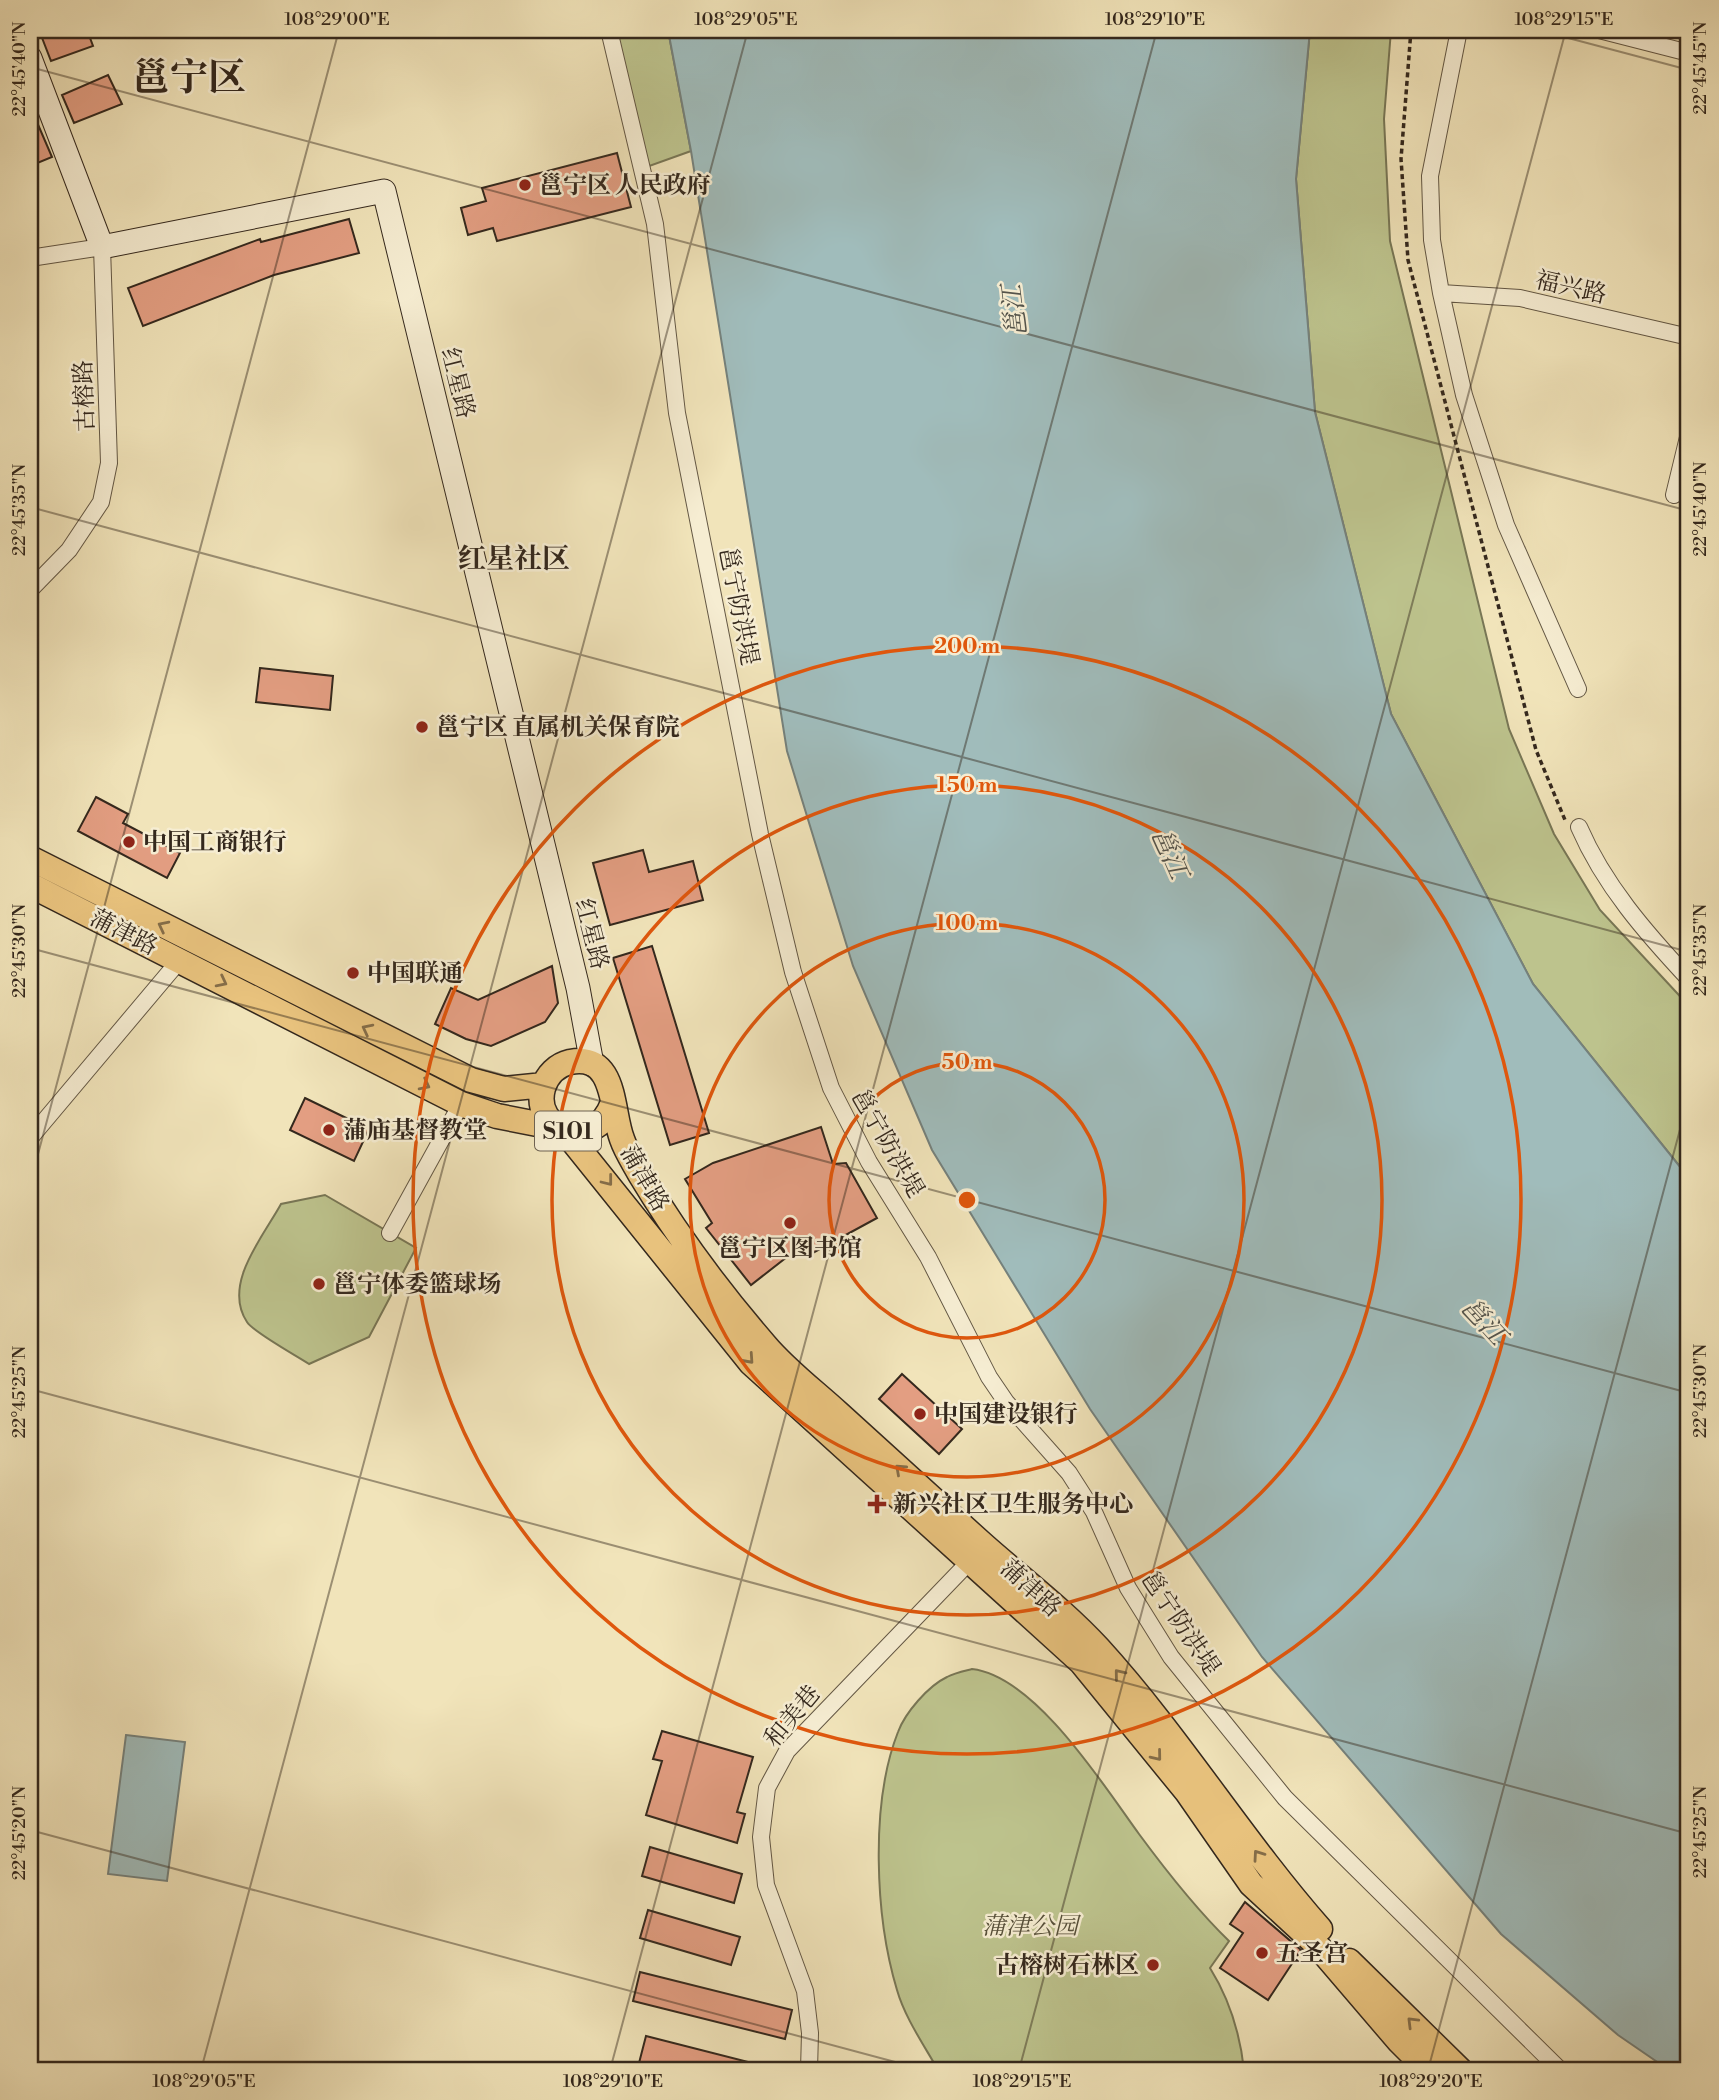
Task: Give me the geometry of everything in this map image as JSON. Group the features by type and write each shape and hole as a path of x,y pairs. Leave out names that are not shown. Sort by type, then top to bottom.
{"main road":[{"path":"30,58 102,247"},
{"name":"红星路","path":"102,247 384,191 578,988 592,1064"},
{"name":"蒲津路","path":"30,858 471,1080 504,1088 544,1085 542,1096 547,1116 563,1129 751,1363 1081,1662 1186,1792 1251,1884 1316,1944 1399,2041 1429,2070"},
{"name":"蒲津路","path":"30,885 461,1104 497,1116 583,1132 593,1129 609,1115 612,1105"},
{"name":"S101","path":"544,1085 558,1067 569,1062 592,1064"},
{"name":"蒲津路","path":"592,1064 610,1081 612,1105 622,1140 663,1212 767,1348 1097,1647 1204,1779 1269,1871 1340,1951 1460,2070"}],"street":[{"name":"邕宁防洪堤","path":"609,30 655,224 677,413 760,834 793,972 831,1088 869,1162 928,1257 989,1377 1006,1402 1069,1473 1094,1511 1128,1588 1171,1657 1285,1798 1560,2070"},
{"path":"1460,30 1430,176 1432,240 1441,293 1464,395 1506,525 1578,689"},
{"path":"1599,30 1689,53"},
{"path":"30,258 102,247"},
{"name":"古榕路","path":"30,590 69,550 101,502 109,463 102,247"},
{"name":"福兴路","path":"1441,293 1520,298 1689,337"},
{"path":"1674,495 1689,433"},
{"path":"1579,827 1601,869 1640,925 1689,979"},
{"path":"30,1138 179,961"},
{"path":"390,1233 461,1104"},
{"name":"和美巷","path":"809,2070 810,2033 805,1991 766,1885 761,1837 767,1788 787,1751 971,1560"}],"green space":[{"path":"609,30 668,30 691,151 641,169"},
{"path":"1310,30 1391,30 1384,119 1390,241 1509,729 1554,834 1600,910 1689,1006 1689,1178 1533,984 1391,714 1315,412 1296,179"},
{"name":"邕宁体委篮球场","path":"325,1195 416,1248 369,1337 309,1364 266,1338 247,1322 239,1292 248,1261 281,1204"},
{"name":"蒲津公园","path":"972,1669 996,1676 1020,1691 1066,1736 1171,1876 1229,1941 1210,1968 1233,2017 1244,2070 938,2070 905,2011 890,1961 880,1895 880,1826 889,1760 906,1717 925,1693 940,1681"}],"water":[{"name":"邕江","path":"668,30 1310,30 1296,179 1315,412 1391,714 1533,984 1689,1178 1689,2070 1669,2070 1618,2035 1501,1934 1262,1657 1090,1409 932,1150 853,966 787,751 691,151"},
{"path":"126,1735 185,1742 167,1881 108,1874"}],"building":[{"path":"39,30 87,30 93,46 51,61"},
{"path":"108,75 122,104 74,123 62,95"},
{"path":"30,106 52,157 30,166"},
{"path":"617,153 631,207 497,241 493,228 468,235 461,208 486,201 482,188"},
{"path":"349,219 359,253 274,275 143,326 128,288 260,239 261,242"},
{"path":"260,668 333,676 330,710 256,702"},
{"name":"中国工商银行","path":"96,797 128,814 123,823 180,853 167,878 78,831"},
{"path":"643,850 649,872 693,861 703,900 610,925 593,863"},
{"path":"652,946 709,1133 670,1145 613,958"},
{"path":"552,966 558,1003 545,1022 491,1046 466,1039 435,1024 451,988 478,1000"},
{"name":"蒲庙基督教堂","path":"305,1098 369,1129 354,1161 290,1130"},
{"name":"邕宁区图书馆","path":"821,1127 833,1164 846,1163 877,1218 807,1256 796,1250 751,1285 706,1228 712,1223 685,1179 713,1163"},
{"name":"中国建设银行","path":"902,1374 962,1429 939,1454 879,1399"},
{"path":"662,1731 753,1757 737,1812 745,1814 737,1843 646,1815 662,1761 653,1759"},
{"path":"650,1847 742,1874 734,1903 642,1876"},
{"name":"五圣宫","path":"1245,1902 1301,1950 1268,2000 1220,1968 1243,1933 1230,1924"},
{"path":"648,1910 740,1937 731,1965 640,1938"},
{"path":"640,1972 792,2010 785,2039 633,2001"},
{"path":"646,2036 760,2065 760,2070 665,2070 639,2063"}],"place":[{"name":"邕宁区 人民政府","path":"525,185"},
{"name":"邕宁区 直属机关保育院","path":"422,727"},
{"name":"中国工商银行","path":"129,842"},
{"name":"中国联通","path":"353,973"},
{"name":"蒲庙基督教堂","path":"329,1130"},
{"name":"邕宁区图书馆","path":"790,1223"},
{"name":"邕宁体委篮球场","path":"319,1284"},
{"name":"中国建设银行","path":"920,1414"},
{"name":"新兴社区卫生服务中心","path":"877,1504"},
{"name":"五圣宫","path":"1262,1953"},
{"name":"古榕树石林区","path":"1153,1965"}],"district":[{"name":"邕宁区","path":"189,77"},
{"name":"红星社区","path":"514,558"}]}
